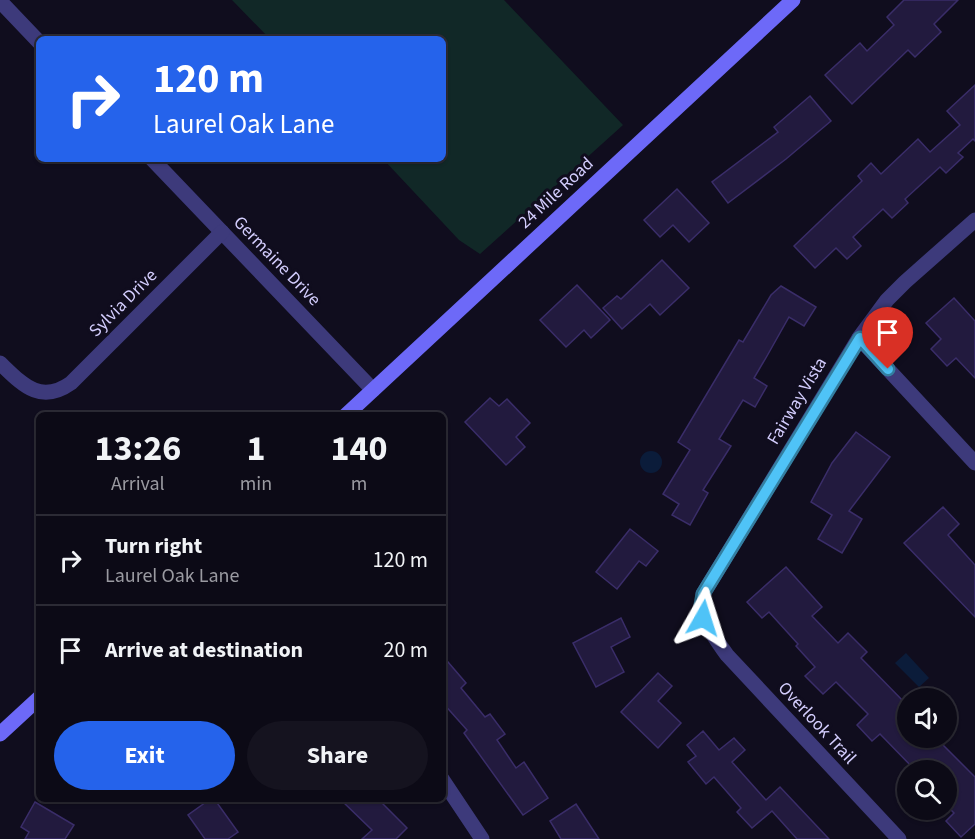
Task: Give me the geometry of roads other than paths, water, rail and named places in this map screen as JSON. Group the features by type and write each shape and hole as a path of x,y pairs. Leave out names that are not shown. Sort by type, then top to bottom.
{"street":[{"name":"24 Mile Road","path":"349,412 793,0"},
{"path":"0,1 36,39"},
{"name":"Germaine Drive","path":"155,162 373,390"},
{"name":"Fairway Vista","path":"709,630 703,618 701,605 703,594 860,338 899,288 975,220"},
{"name":"Sylvia Drive","path":"0,363 22,384 48,393 59,391 71,382 222,232"},
{"path":"860,338 975,463"},
{"name":"Overlook Trail","path":"709,630 738,668 899,839"},
{"path":"0,734 36,701"},
{"path":"446,785 482,839"}],"water":[{"path":"647,451 655,451 662,458 662,466 655,473 647,473 640,466 640,458"},
{"path":"906,653 929,678 919,687 895,663"}]}
